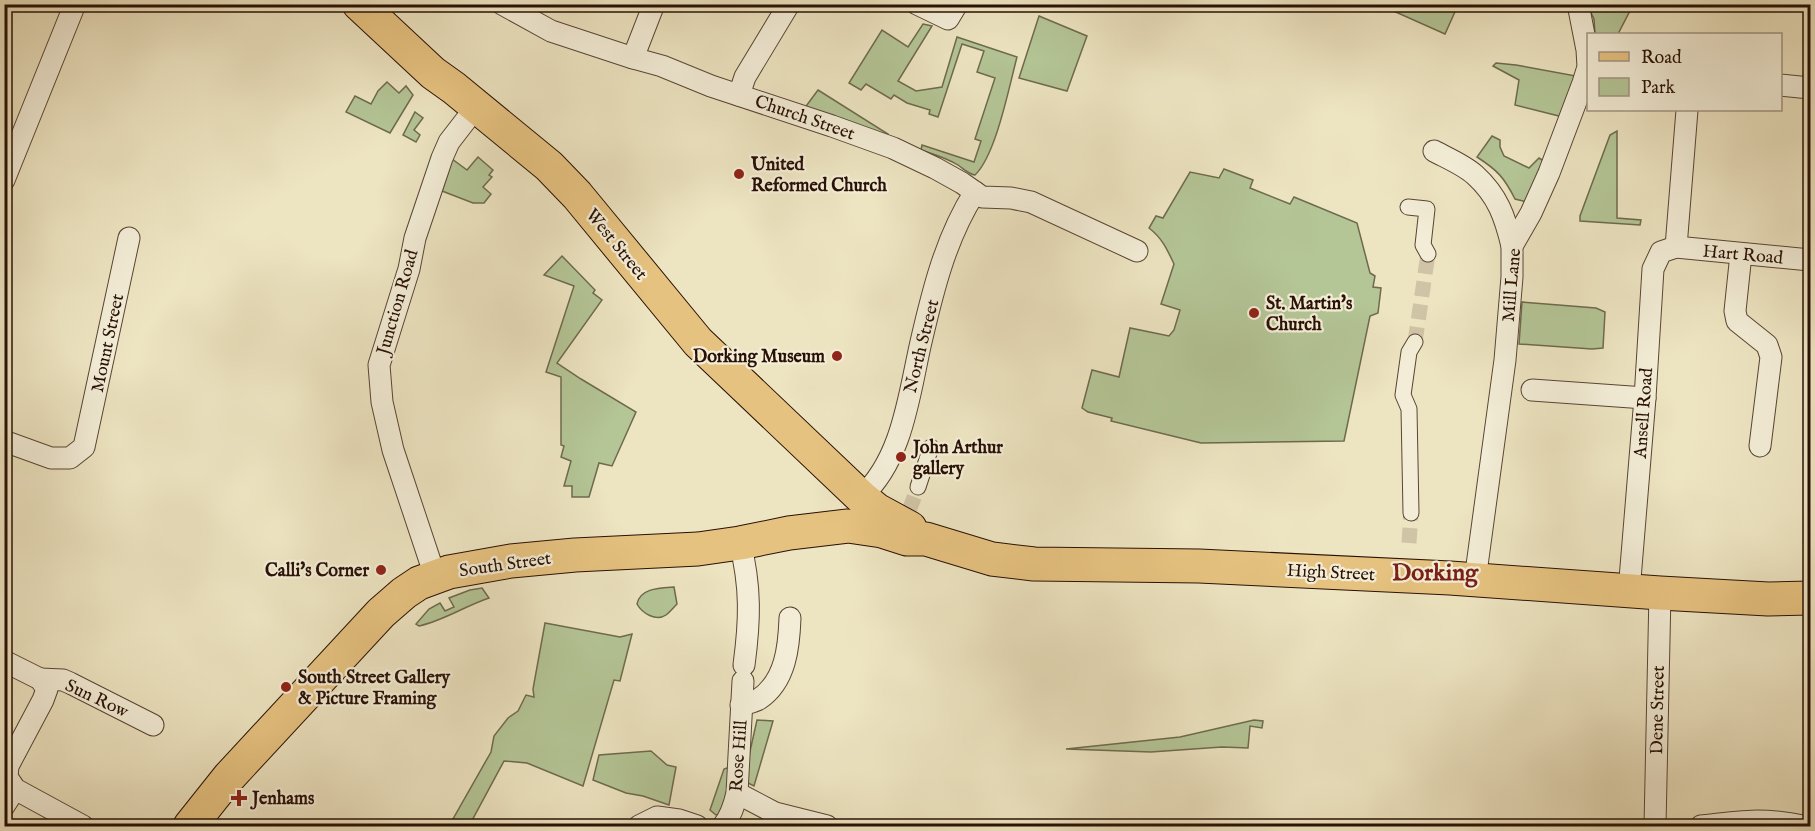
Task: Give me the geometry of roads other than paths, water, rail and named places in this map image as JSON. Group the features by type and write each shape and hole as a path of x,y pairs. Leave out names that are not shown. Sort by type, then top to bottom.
{"main road":[{"name":"West Street","path":"359,4 433,73 540,158 578,195 698,342 861,497 878,510 913,525"},
{"path":"818,530 839,517 861,497"},
{"name":"High Street","path":"913,525 992,558 1034,564 1199,566 1475,580 1645,592 1810,598"},
{"name":"South Street","path":"190,826 229,777 381,613 418,583 435,576 511,561 575,555 698,549 789,533 848,526 882,531 907,539 913,525"}],"street":[{"path":"4,180 75,4"},
{"name":"Church Street","path":"502,4 550,31 662,66 711,86 893,148 935,168 982,197 1011,198 1031,202 1137,251"},
{"path":"633,58 654,4"},
{"path":"739,94 745,77 789,4"},
{"path":"917,4 948,19 957,4"},
{"name":"Mill Lane","path":"1475,580 1505,360 1512,277 1512,246 1531,213 1549,173 1583,83 1587,67 1587,50 1578,4"},
{"path":"1782,85 1810,88"},
{"name":"Junction Road","path":"435,576 393,450 380,387 379,365 415,238 442,158 449,142 477,107"},
{"path":"1676,247 1687,111"},
{"path":"1434,151 1475,174 1488,189 1501,206 1512,246"},
{"name":"North Street","path":"861,497 890,460 903,420 941,265 964,210 975,192"},
{"path":"1408,207 1427,209 1423,245 1428,254"},
{"name":"Mount Street","path":"4,441 51,458 70,458 84,447 129,238"},
{"name":"Hart Road","path":"1676,247 1810,260"},
{"name":"Ansell Road","path":"1645,592 1645,398 1653,269 1661,252 1676,247"},
{"path":"1741,254 1735,310 1737,321 1767,345 1771,357 1760,447"},
{"path":"1411,513 1409,409 1403,395 1409,352 1415,342"},
{"path":"1532,390 1645,398"},
{"path":"918,487 931,447"},
{"name":"Rose Hill","path":"723,826 733,810 738,794 741,705 749,610 748,589 740,543"},
{"name":"Dene Street","path":"1645,592 1655,826"},
{"path":"741,705 759,699 776,679 784,664 789,645 790,618"},
{"name":"Sun Row","path":"4,661 40,679 63,680 70,683 153,725"},
{"path":"40,679 47,689 43,700 8,766 6,777 10,797 83,826"},
{"path":"738,794 775,813 827,826"},
{"path":"639,826 657,817 679,820 697,826"},
{"path":"1701,826 1753,820 1791,825"}],"tunnel":[{"path":"1415,342 1428,254"},
{"path":"909,511 918,487"},
{"path":"1409,543 1411,513"}],"place":[{"name":"United Reformed Church","path":"739,174"},
{"name":"St. Martin's Church","path":"1254,313"},
{"name":"Dorking Museum","path":"837,356"},
{"name":"John Arthur gallery","path":"901,457"},
{"name":"Calli's Corner","path":"381,570"},
{"name":"South Street Gallery & Picture Framing","path":"286,687"},
{"name":"Jenhams","path":"239,798"}],"district":[{"name":"Dorking","path":"1435,572"}]}
